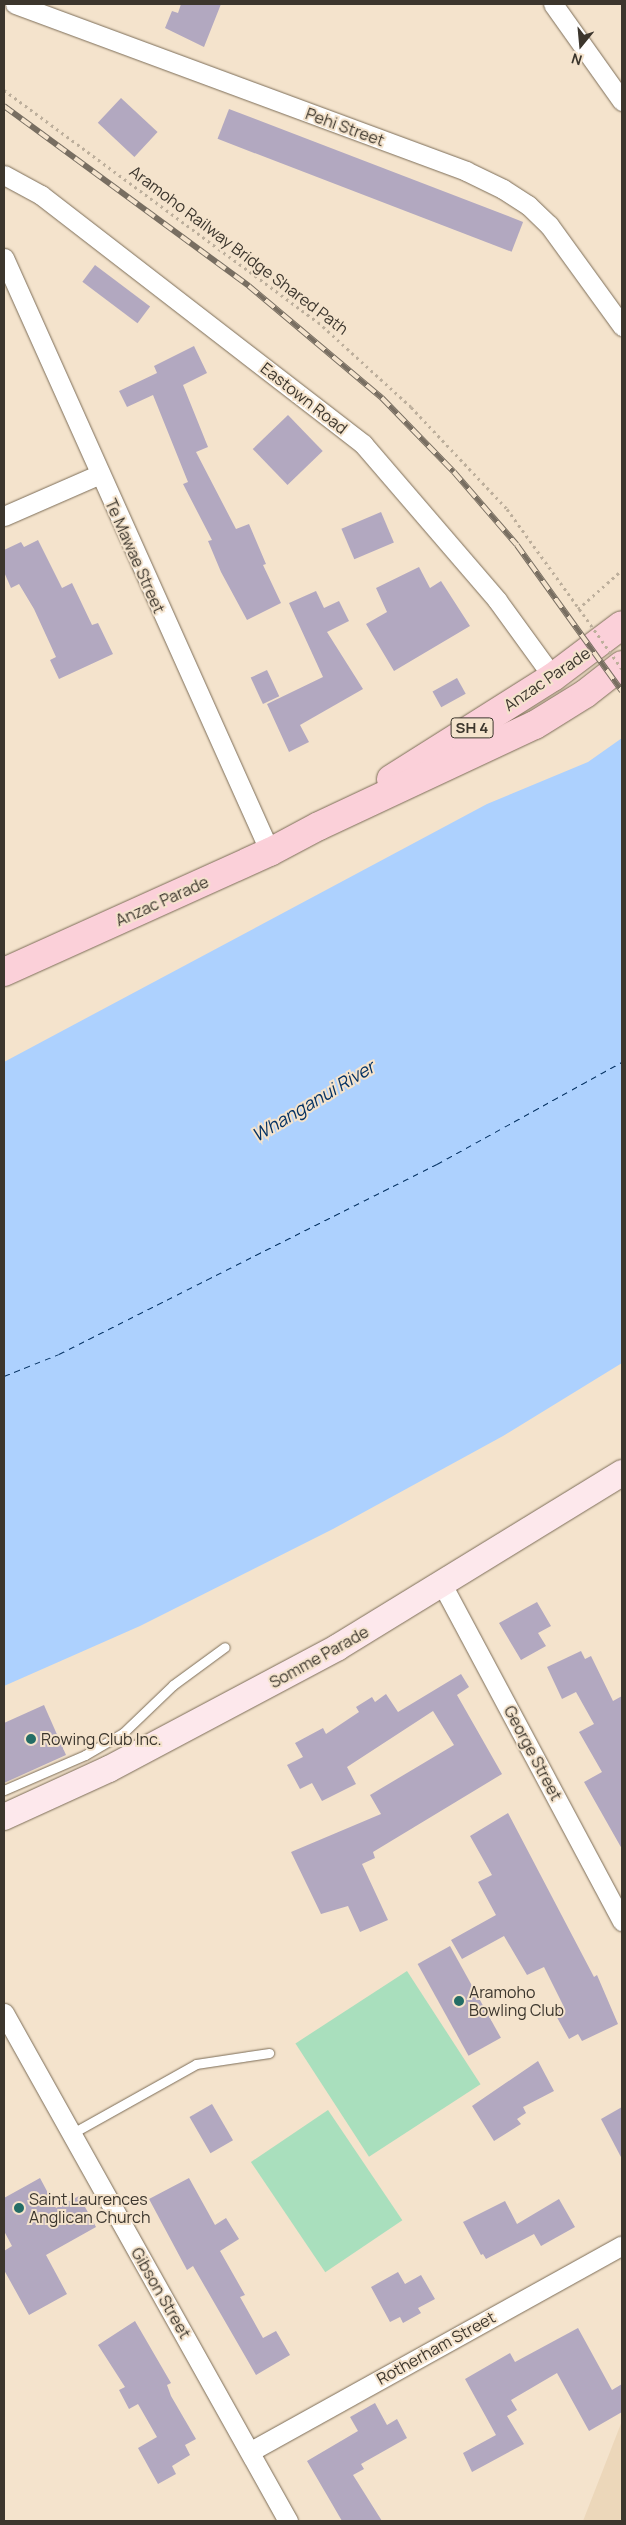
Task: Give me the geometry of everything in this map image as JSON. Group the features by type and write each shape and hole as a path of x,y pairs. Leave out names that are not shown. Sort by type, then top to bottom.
{"main road":[{"name":"Anzac Parade","path":"318,826 553,677 622,625"},
{"name":"Anzac Parade","path":"4,972 270,852 318,826 535,725 585,694 622,665"},
{"name":"Somme Parade","path":"4,1817 109,1769 228,1708 443,1586 622,1474"}],"street":[{"name":"Pehi Street","path":"14,4 466,172 503,189 528,204 549,225 622,326"},
{"path":"554,4 622,101"},
{"name":"Eastown Road","path":"4,175 21,182 65,212 363,444 497,600 553,677"},
{"name":"Te Mawae Street","path":"4,258 98,475 270,852"},
{"path":"4,516 98,475"},
{"name":"George Street","path":"443,1586 622,1921"},
{"name":"Gibson Street","path":"4,2013 288,2521"},
{"name":"Rotherham Street","path":"250,2451 622,2245"}],"lane":[{"path":"4,1790 85,1755 123,1733 174,1685 225,1647"},
{"path":"71,2134 196,2064 269,2053"}],"path":[{"name":"Aramoho Railway Bridge Shared Path","path":"4,90 318,322 411,407 507,509 622,669"},
{"path":"578,609 622,570"}],"shaded area":[{"path":"622,2421 622,2521 583,2521"}],"green space":[{"path":"407,1971 481,2084 369,2157 295,2043"},
{"path":"328,2110 402,2220 325,2272 251,2162"}],"water":[{"name":"Whanganui River","path":"622,738 622,1363 503,1436 333,1529 140,1626 4,1686 4,1062 487,804 588,762"}],"building":[{"path":"181,4 221,4 204,47 165,28 172,11 178,13"},
{"path":"121,98 158,132 134,157 98,123"},
{"path":"229,109 523,222 512,252 218,139"},
{"path":"95,265 150,307 137,323 82,282"},
{"path":"194,346 207,373 183,385 208,447 196,452 236,529 249,524 266,564 263,565 281,603 247,620 221,572 208,541 212,540 183,484 188,482 153,395 127,407 119,391 157,373 154,366"},
{"path":"288,415 323,451 287,485 253,449"},
{"path":"381,512 394,542 354,559 341,529"},
{"path":"38,540 62,588 72,583 92,625 98,623 113,654 59,679 50,660 56,657 34,609 19,584 11,588 4,572 4,550 21,542 24,547"},
{"path":"419,567 430,588 441,581 470,626 394,671 366,624 387,612 376,588"},
{"path":"316,591 324,608 339,601 349,621 327,632 363,689 300,725 309,742 289,752 267,704 323,677 289,603"},
{"path":"267,670 279,696 263,704 251,678"},
{"path":"457,678 466,694 441,707 433,692"},
{"path":"537,1602 551,1626 538,1633 546,1646 521,1660 499,1623"},
{"path":"581,1651 585,1659 591,1656 613,1701 622,1696 622,1849 584,1782 602,1772 579,1732 594,1724 576,1692 562,1699 547,1667"},
{"path":"461,1674 469,1687 457,1695 502,1774 373,1852 375,1858 362,1864 388,1920 360,1932 348,1906 321,1914 291,1852 381,1814 370,1795 454,1745 433,1711 347,1767 356,1784 322,1801 312,1783 300,1789 287,1765 303,1757 295,1743 323,1728 326,1734 359,1712 356,1707 372,1697 375,1702 386,1694 398,1712"},
{"name":"Rowing Club Inc.","path":"44,1705 66,1755 4,1783 4,1723"},
{"path":"508,1813 594,1977 597,1975 618,2024 582,2041 578,2034 569,2039 554,2012 564,2007 544,1967 527,1975 504,1936 462,1959 451,1940 496,1915 478,1882 492,1875 470,1836"},
{"name":"Aramoho Bowling Club","path":"450,1946 501,2038 469,2056 418,1964"},
{"path":"538,2061 554,2091 523,2107 526,2113 517,2119 521,2124 494,2141 472,2106"},
{"path":"212,2104 233,2140 210,2153 189,2117"},
{"path":"622,2107 622,2159 601,2119"},
{"path":"40,2178 56,2208 79,2196 96,2227 46,2255 67,2294 29,2315 4,2270 4,2251 12,2246 4,2231 4,2198"},
{"path":"189,2178 215,2225 226,2218 239,2239 220,2251 245,2295 240,2297 263,2338 276,2331 290,2355 256,2375 193,2266 187,2270 149,2199"},
{"path":"559,2199 575,2227 541,2246 534,2234 486,2259 483,2254 481,2255 463,2222 505,2201 517,2224"},
{"path":"398,2272 405,2284 421,2275 435,2299 418,2308 421,2313 403,2323 400,2317 390,2322 371,2287"},
{"path":"135,2321 171,2383 167,2385 171,2396 196,2439 185,2445 190,2455 172,2466 176,2474 158,2484 138,2448 157,2437 138,2404 129,2409 119,2390 125,2387 98,2345"},
{"path":"578,2328 612,2390 622,2384 622,2412 589,2431 557,2373 511,2400 517,2410 507,2416 524,2444 472,2472 463,2453 496,2435 465,2379 510,2353 515,2362"},
{"path":"375,2403 387,2425 397,2419 407,2438 361,2464 364,2469 353,2475 382,2521 342,2521 307,2461 358,2431 350,2417"}],"ferry route":[{"path":"4,1376 59,1354 437,1164 622,1062"}],"railway":[{"path":"4,106 249,286 382,398 454,472 517,545 622,691"}],"place":[{"name":"Rowing Club Inc.","path":"31,1739"},
{"name":"Aramoho Bowling Club","path":"459,2001"},
{"name":"Saint Laurences Anglican Church","path":"19,2208"}]}
